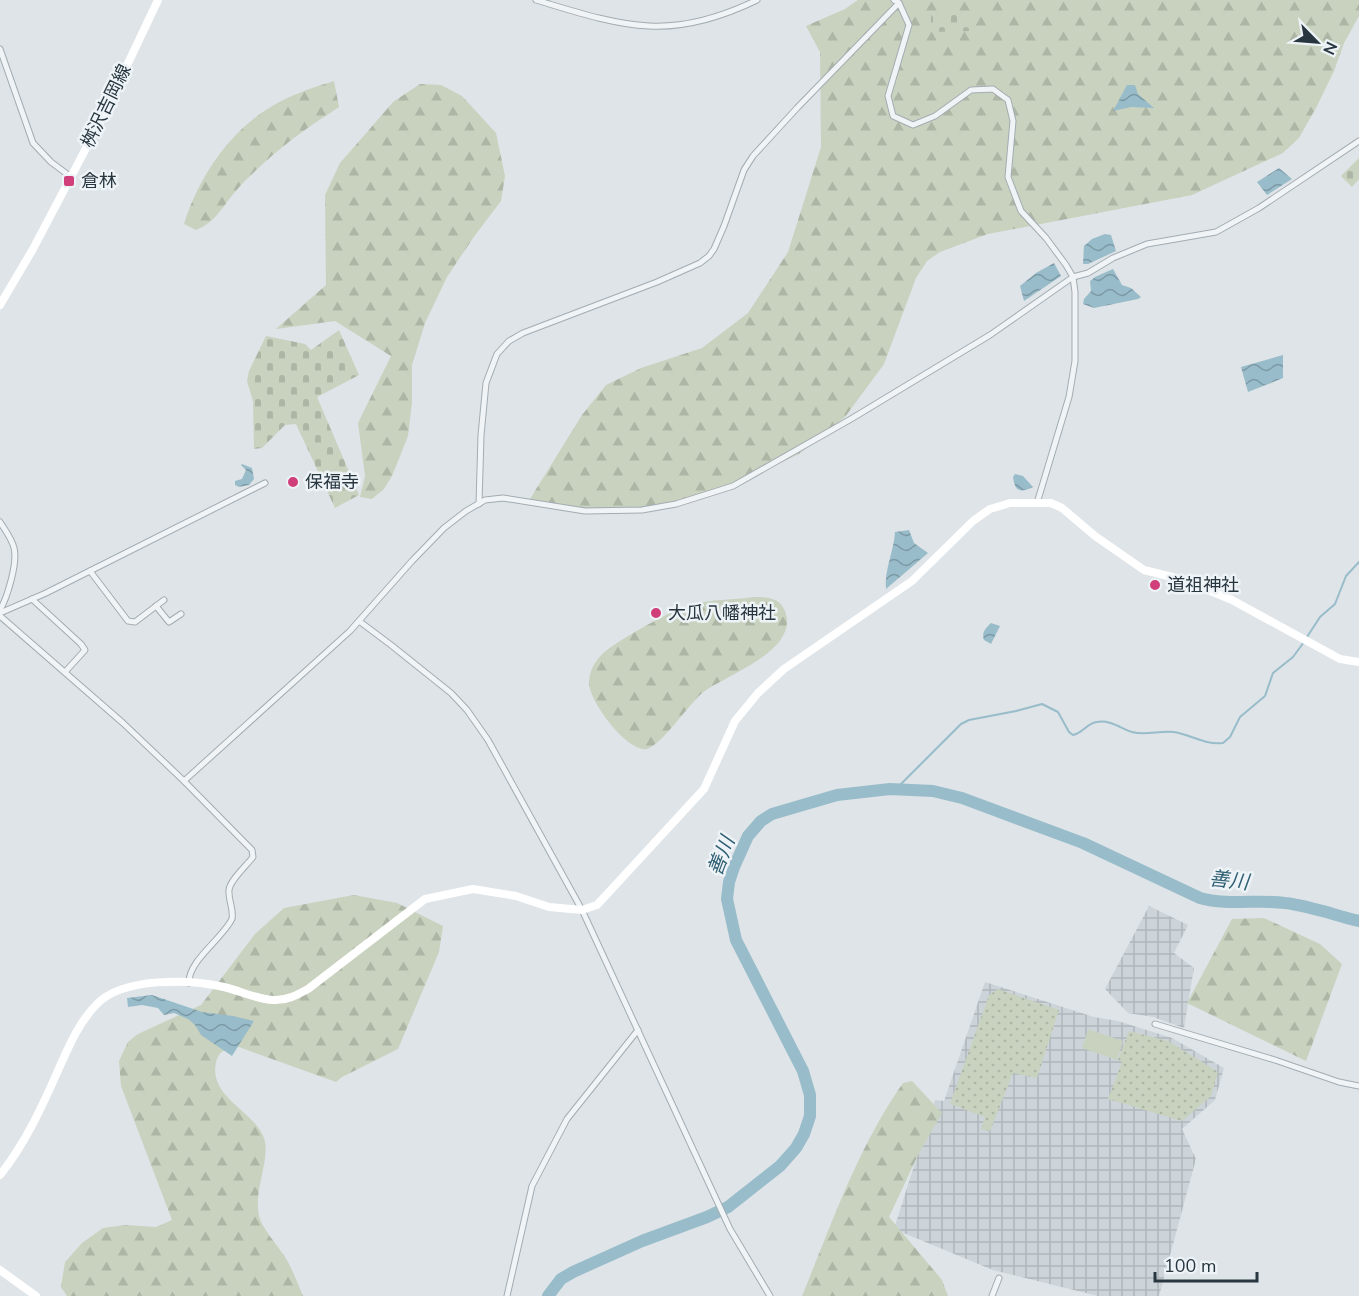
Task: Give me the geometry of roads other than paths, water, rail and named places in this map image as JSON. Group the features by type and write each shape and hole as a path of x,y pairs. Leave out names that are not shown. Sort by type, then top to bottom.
{"street":[{"name":"桝沢吉岡線","path":"0,305 33,249 103,116 158,0"},
{"path":"536,0 592,17 650,26 698,22 735,11 757,0"},
{"path":"479,504 481,435 486,383 497,354 509,341 523,333 657,282 700,263 709,256 724,226 744,170 753,156 896,2 909,25 888,96 893,116 913,125 935,116 971,90 993,89 1008,100 1013,121 1008,177 1021,212 1046,238 1073,277 1075,361 1057,441 1037,503"},
{"path":"0,49 33,143 51,162 71,177"},
{"path":"184,781 358,621 444,528 466,511 491,499 503,498 585,511 642,510 676,504 733,486 851,419 990,335 1073,277 1088,273 1113,258 1140,247 1216,232 1259,208 1359,141"},
{"path":"0,613 90,571 265,483"},
{"path":"0,1175 34,1124 74,1035 87,1015 112,992 129,986 146,984 189,983 226,988 259,998 275,1000 291,998 308,989 425,899 473,889 516,896 549,907 582,910 597,905 704,789 735,721 758,693 784,669 912,581 973,521 990,509 1010,503 1051,503 1062,508 1095,536 1144,570 1184,580 1232,600 1340,659 1359,662"},
{"path":"0,523 14,549 15,561 0,613"},
{"path":"90,571 128,621 135,622 164,600"},
{"path":"32,599 85,650 65,672"},
{"path":"156,606 169,622 181,614"},
{"path":"0,613 184,781 252,850 250,861 230,885 228,891 233,914 232,920 197,962 188,976 189,983"},
{"path":"358,621 443,686 467,710 488,740 582,910 730,1229 770,1296"},
{"path":"1155,1024 1339,1082 1359,1086"},
{"path":"507,1296 532,1186 567,1119 638,1030"},
{"path":"0,1270 36,1296"},
{"path":"992,1296 999,1278"}],"water":[{"path":"1127,85 1135,85 1138,94 1154,108 1131,107 1113,111"},
{"path":"1279,168 1292,179 1267,195 1257,182"},
{"path":"1105,234 1111,235 1116,251 1088,264 1083,264 1084,246 1092,239"},
{"path":"1054,263 1061,276 1024,301 1020,286 1036,273"},
{"path":"1113,269 1122,285 1131,288 1141,297 1094,308 1083,304 1091,291 1090,281"},
{"path":"1283,355 1283,378 1248,392 1241,367"},
{"path":"242,464 252,468 254,479 249,485 239,487 235,485 235,481 242,479 246,470"},
{"path":"1015,474 1023,476 1033,487 1019,490 1014,482"},
{"path":"909,530 914,543 928,553 886,589 886,575 895,532"},
{"path":"991,623 1000,626 991,644 984,640 983,635 984,630"},
{"path":"152,995 202,1012 254,1021 232,1056 201,1035 188,1019 174,1013 164,1015 158,1008 142,1005 128,1007 127,998"}],"waterway":[{"path":"1307,637 1320,617 1335,604 1346,576 1359,562"},
{"path":"896,789 961,724 969,720 1042,704 1058,712 1073,735 1090,724 1102,721 1137,733 1174,732 1210,743 1223,743 1230,737 1240,717 1265,696 1273,673 1293,657 1304,642"},
{"name":"善川","path":"548,1296 561,1279 573,1272 642,1241 728,1207 780,1166 796,1148 804,1134 810,1116 810,1095 803,1071 736,940 727,899 729,882 748,836 761,821 772,814 837,795 890,789 933,791 962,798 1083,843 1200,898 1221,902 1295,904 1359,921"}],"place":[{"name":"倉林","path":"69,181"},
{"name":"保福寺","path":"293,482"},
{"name":"道祖神社","path":"1155,585"},
{"name":"大瓜八幡神社","path":"656,613"}]}
